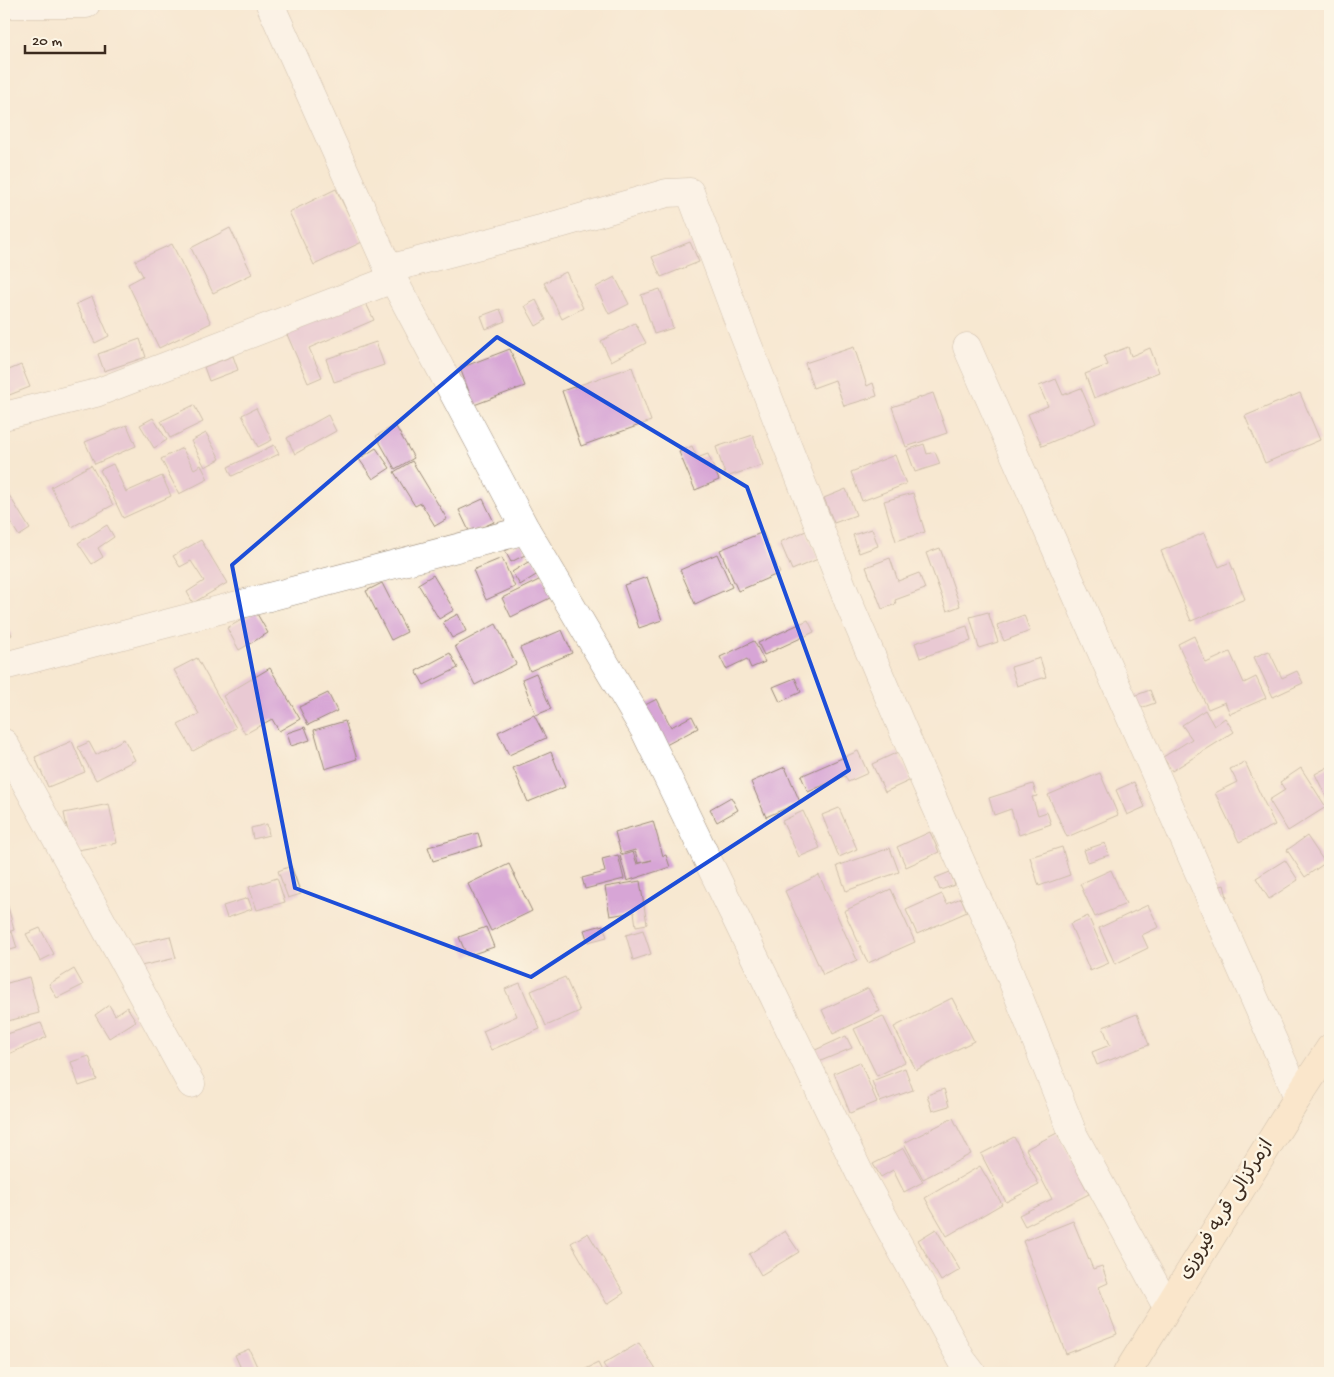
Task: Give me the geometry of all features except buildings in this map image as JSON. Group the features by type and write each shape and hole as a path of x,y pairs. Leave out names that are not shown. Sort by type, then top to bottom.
{"main road":[{"name":"ازمرکزالی قریه فیروزی","path":"1127,1373 1330,1048"}],"street":[{"path":"4,4 86,4"},
{"path":"270,4 391,274 526,530 644,729 862,1178 962,1360 972,1373"},
{"path":"4,416 96,392 391,274 667,193 690,192 848,601 916,761 1001,952 1074,1136 1167,1307"},
{"path":"968,347 1298,1097"},
{"path":"4,666 526,530"},
{"path":"4,743 191,1084"}],"highlighted area":[{"path":"497,337 747,487 849,770 531,977 295,888 232,565"}]}
